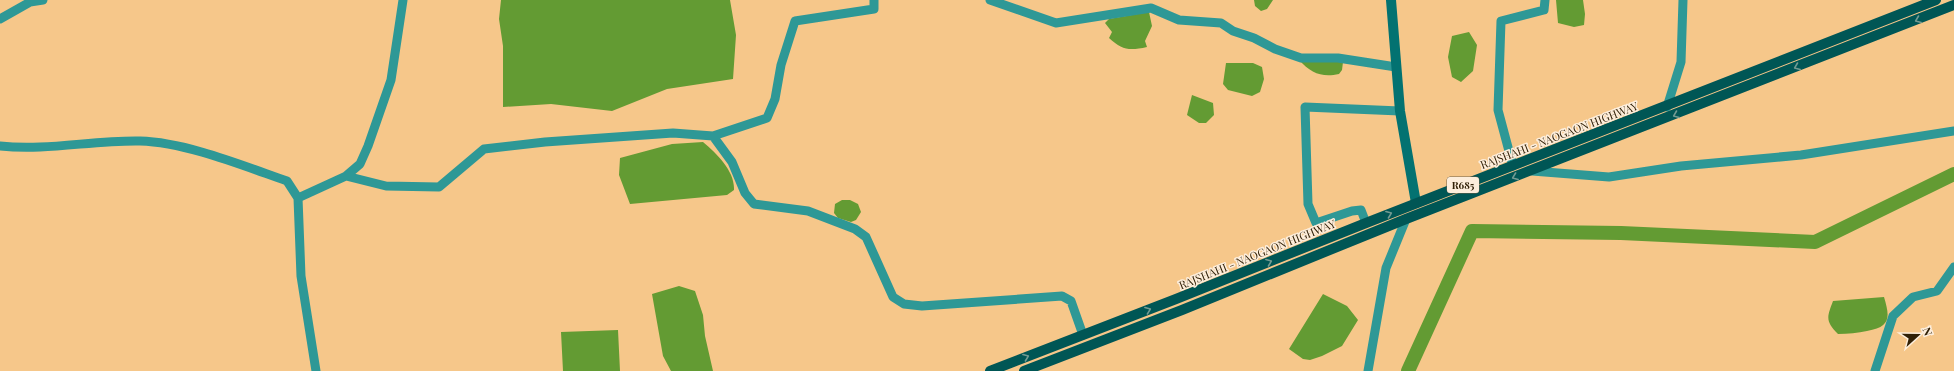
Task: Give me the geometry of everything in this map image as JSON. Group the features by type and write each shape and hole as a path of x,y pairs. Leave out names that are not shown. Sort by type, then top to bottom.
{"main road":[{"path":"1391,0 1400,111 1416,203"},
{"name":"RAJSHAHI - NAOGAON HIGHWAY","path":"990,371 1936,0"},
{"name":"R685","path":"1024,371 1406,219 1559,161 1954,5"},
{"path":"1842,37 1847,48"},
{"path":"1555,150 1559,161"},
{"path":"1306,247 1310,258"}],"street":[{"path":"0,19 30,2 43,0"},
{"path":"298,198 346,176 360,164 368,146 391,80 403,0"},
{"path":"346,176 386,186 439,187 484,149 545,142 673,133 713,136 766,118 775,99 781,65 795,21 874,9 874,0"},
{"path":"990,0 1056,23 1150,4 1179,20 1221,23 1233,31 1254,38 1275,49 1301,58 1338,58 1396,67"},
{"path":"1513,166 1498,110 1501,21 1544,10 1545,0"},
{"path":"1666,107 1681,62 1684,0"},
{"path":"1366,223 1361,210 1352,211 1332,219 1316,223 1308,204 1305,107 1400,111"},
{"path":"1532,171 1609,177 1681,166 1801,156 1954,131"},
{"path":"713,136 732,162 745,193 754,204 808,212 855,229 866,237 893,297 904,304 922,306 1062,296 1071,301 1083,335"},
{"path":"0,146 20,148 140,141 169,143 287,181 298,198 301,276 316,371"},
{"path":"1368,371 1386,268 1406,219"},
{"path":"1875,371 1894,316 1913,297 1936,290 1954,267"}],"shaded area":[{"path":"501,0 730,0 736,35 733,79 667,89 612,111 551,104 503,107 503,46 499,19"},
{"path":"1254,0 1273,0 1267,9 1261,11 1255,6"},
{"path":"1556,0 1583,0 1585,14 1584,25 1574,27 1558,23"},
{"path":"1149,12 1152,26 1145,41 1147,47 1130,49 1118,45 1109,38 1112,32 1105,23 1109,19"},
{"path":"1469,32 1477,45 1473,71 1461,82 1452,77 1448,57 1452,36"},
{"path":"1299,60 1343,62 1342,70 1339,74 1322,75 1312,71"},
{"path":"1226,63 1253,63 1262,67 1264,79 1260,92 1252,96 1228,90 1223,84"},
{"path":"1192,95 1213,103 1214,115 1206,123 1199,123 1187,115"},
{"path":"703,142 724,163 732,176 734,190 727,195 630,204 619,175 620,158 672,144"},
{"path":"842,200 850,200 858,204 861,212 856,220 851,222 838,218 834,213 835,204"},
{"path":"679,286 695,291 703,315 705,336 713,371 671,371 663,356 652,294"},
{"path":"1323,294 1347,306 1358,320 1342,346 1310,360 1303,359 1289,349"},
{"path":"1884,297 1888,315 1885,324 1881,327 1849,334 1838,334 1829,322 1829,311 1833,301"},
{"path":"618,330 620,371 563,371 561,332"}],"waterway":[{"path":"1408,371 1472,231 1621,233 1815,242 1954,174"}]}
